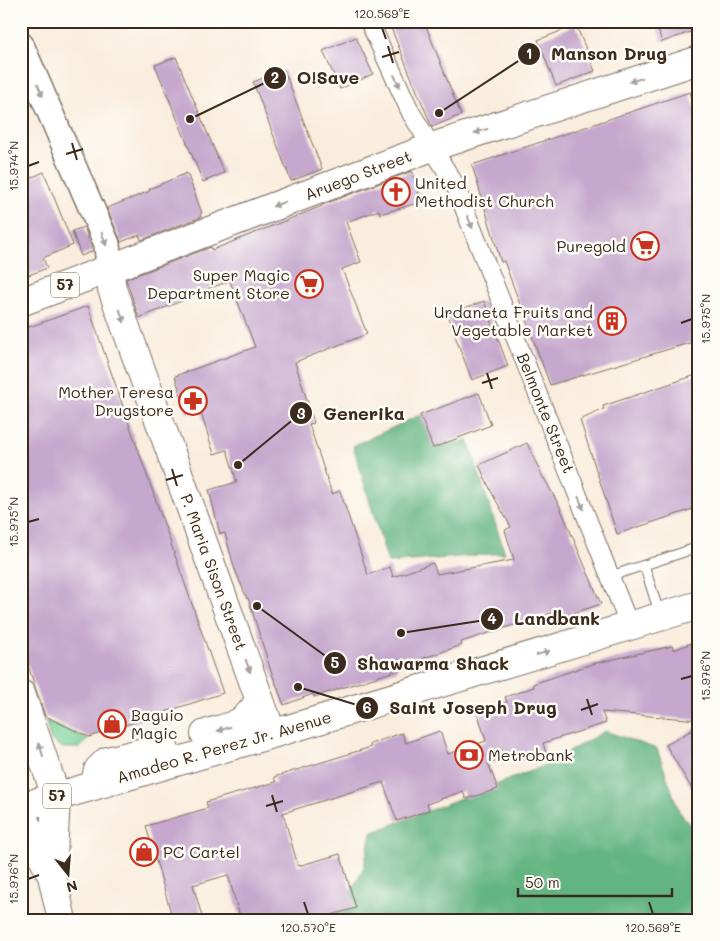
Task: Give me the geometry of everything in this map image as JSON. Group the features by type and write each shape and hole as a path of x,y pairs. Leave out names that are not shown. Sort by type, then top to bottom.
{"main road":[{"name":"Aruego Street","path":"21,302 432,147 699,60"},
{"name":"P. Maria Sison Street","path":"109,269 112,290 272,734"},
{"name":"Amadeo R. Perez Jr. Avenue","path":"21,807 272,734 699,605"},
{"path":"21,694 56,796 52,876"},
{"name":"Amadeo R. Perez Jr. Avenue","path":"94,786 98,770 107,761 159,749 238,724 250,715 260,700"},
{"path":"21,814 52,876 62,920"}],"street":[{"name":"Belmonte Street","path":"369,21 411,113 455,185 630,627"},
{"path":"21,45 107,244 109,269"}],"lane":[{"path":"611,576 699,546"},
{"path":"644,565 661,617"}],"green space":[{"path":"420,415 433,448 468,440 505,553 388,563 353,446"},
{"path":"46,721 88,739 79,748 63,748 50,739"},
{"path":"605,731 657,749 679,811 699,837 699,920 335,920 364,867 371,833 541,767"}],"building":[{"path":"388,21 424,21 461,115 432,127"},
{"path":"655,21 699,21 699,29 662,42"},
{"path":"576,25 595,71 556,86 538,40"},
{"path":"356,37 373,74 340,89 323,51"},
{"path":"176,57 224,173 203,182 155,65"},
{"path":"284,70 322,169 291,181 253,82"},
{"path":"690,92 699,121 699,340 550,385 504,261 501,262 472,165"},
{"path":"412,171 421,202 380,214 379,210 346,222 361,262 342,269 367,334 295,362 314,423 309,424 332,494 340,491 368,575 390,567 393,577 433,563 437,574 514,560 505,530 511,527 479,465 527,443 543,478 560,507 601,604 553,620 551,613 461,642 462,645 398,667 398,670 314,697 313,694 284,705 248,598 234,567 225,533 220,534 209,490 237,482 227,450 214,454 200,410 187,414 175,376 255,347 230,281 193,294 194,296 139,318 126,279 211,247 212,250"},
{"path":"44,172 73,245 43,258 47,268 21,278 21,182"},
{"path":"187,173 202,213 200,214 201,217 141,240 139,235 121,242 107,208 150,191 149,189"},
{"path":"84,227 93,251 81,256 72,231"},
{"path":"484,301 508,366 472,380 447,315"},
{"path":"88,306 223,693 89,737 45,716 21,645 21,330"},
{"path":"699,374 699,507 617,534 580,420 604,409 603,406"},
{"path":"479,393 491,425 433,448 420,415"},
{"path":"699,640 699,720 602,712 606,723 543,743 546,754 525,761 523,753 488,763 498,789 466,799 463,791 427,804 429,810 397,821 383,782 283,813 298,866 340,854 356,908 314,920 241,920 228,875 193,885 203,920 173,920 146,826 208,808 206,802 276,782 274,777 371,747 370,744 402,733 406,743 440,731 448,754 486,741 477,711 507,702 505,697 534,687 533,684 592,664 672,646 674,650"},
{"path":"699,726 699,801 666,745"}],"place":[{"name":"Manson Drug","path":"439,113"},
{"name":"O!Save","path":"190,119"},
{"name":"United Methodist Church","path":"396,192"},
{"name":"Puregold","path":"645,246"},
{"name":"Super Magic Department Store","path":"309,284"},
{"name":"Urdaneta Fruits and Vegetable Market","path":"612,321"},
{"name":"Mother Teresa Drugstore","path":"193,401"},
{"name":"Generika","path":"238,465"},
{"name":"Shawarma Shack","path":"257,606"},
{"name":"Landbank","path":"401,633"},
{"name":"Saint Joseph Drug","path":"298,687"},
{"name":"Baguio Magic","path":"112,724"},
{"name":"Metrobank","path":"469,755"},
{"name":"PC Cartel","path":"144,852"}]}
